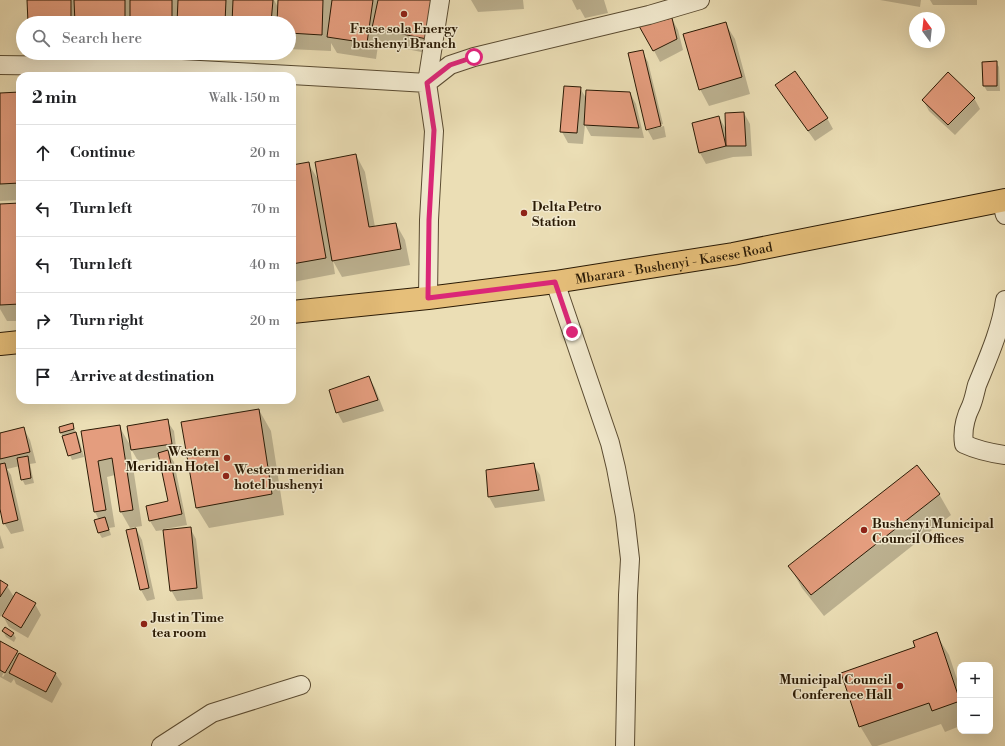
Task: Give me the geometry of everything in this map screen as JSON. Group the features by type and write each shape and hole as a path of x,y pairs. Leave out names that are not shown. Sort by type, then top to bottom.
{"main road":[{"name":"Mbarara - Bushenyi - Kasese Road","path":"296,312 428,298 555,282 733,254 1004,205"},
{"path":"0,344 16,342"}],"street":[{"path":"428,298 429,220 434,130 427,83 440,0"},
{"path":"296,75 427,83 450,65 474,57 648,15 700,0"},
{"path":"0,65 144,67 236,72"},
{"path":"555,282 610,443 625,516 630,559 625,746"},
{"path":"1005,300 1004,310 989,357 967,413 962,435 964,444 973,448 993,454 1005,454"},
{"path":"161,746 212,712 301,685"}],"building":[{"path":"27,0 71,0 71,16 28,16"},
{"path":"74,0 125,0 125,16 75,16"},
{"path":"130,0 172,0 172,16 130,16"},
{"path":"178,0 226,0 225,16 177,16"},
{"path":"233,0 273,0 272,16 232,16"},
{"path":"278,0 323,0 322,35 296,33 296,16 277,16"},
{"path":"332,0 373,0 367,43 327,37"},
{"name":"Frase sola Energy bushenyi Branch","path":"378,0 435,0 427,39 372,28"},
{"path":"672,18 677,39 653,51 639,26"},
{"path":"726,22 742,77 699,90 683,34"},
{"path":"643,50 661,126 646,130 628,53"},
{"path":"997,61 997,86 983,86 982,62"},
{"path":"795,71 828,118 808,131 775,85"},
{"path":"948,72 975,98 948,125 922,100"},
{"path":"564,86 581,87 577,133 560,132"},
{"path":"586,90 630,92 639,128 584,125"},
{"path":"16,92 16,183 0,184 0,93"},
{"path":"744,112 746,146 726,146 725,113"},
{"path":"719,116 726,146 699,153 692,123"},
{"path":"356,154 369,227 396,223 401,249 332,261 315,162"},
{"path":"309,162 326,258 296,263 296,164"},
{"path":"16,203 16,304 0,305 0,204"},
{"path":"369,376 378,400 336,413 329,390"},
{"name":"Western Meridian Hotel","path":"259,409 272,494 196,508 181,422"},
{"path":"168,419 172,444 131,450 127,426"},
{"path":"73,423 74,429 60,433 59,427"},
{"path":"120,425 133,510 120,512 112,458 98,461 106,510 94,512 81,431"},
{"path":"24,427 30,452 0,459 0,433"},
{"path":"76,432 81,452 68,456 62,436"},
{"path":"168,450 182,514 149,521 146,506 168,501 158,453"},
{"path":"28,456 31,478 21,480 17,458"},
{"path":"5,463 18,520 3,524 0,509 0,464"},
{"path":"534,463 539,490 488,497 486,470"},
{"name":"Bushenyi Municipal Council Offices","path":"917,465 940,494 811,595 788,566"},
{"path":"105,517 109,530 98,533 94,520"},
{"path":"191,527 197,588 170,591 163,530"},
{"path":"136,528 149,588 140,590 126,530"},
{"path":"0,580 8,585 0,597"},
{"path":"16,592 36,603 21,628 2,616"},
{"path":"5,627 14,633 11,637 2,631"},
{"name":"Municipal Council Conference Hall","path":"937,632 957,692 957,702 932,711 929,703 859,727 841,673 915,647 913,641"},
{"path":"0,641 18,651 5,673 0,670"},
{"path":"19,653 56,673 46,692 9,673"}],"place":[{"name":"Frase sola Energy bushenyi Branch","path":"404,14"},
{"name":"Delta Petro Station","path":"524,213"},
{"name":"Western Meridian Hotel","path":"227,458"},
{"name":"Western meridian hotel bushenyi","path":"226,476"},
{"name":"Bushenyi Municipal Council Offices","path":"864,530"},
{"name":"Just in Time tea room","path":"144,624"},
{"name":"Municipal Council Conference Hall","path":"900,686"}],"route":[{"path":"474,57 450,65 427,83 434,130 429,220 428,298 555,282 572,332"}]}
